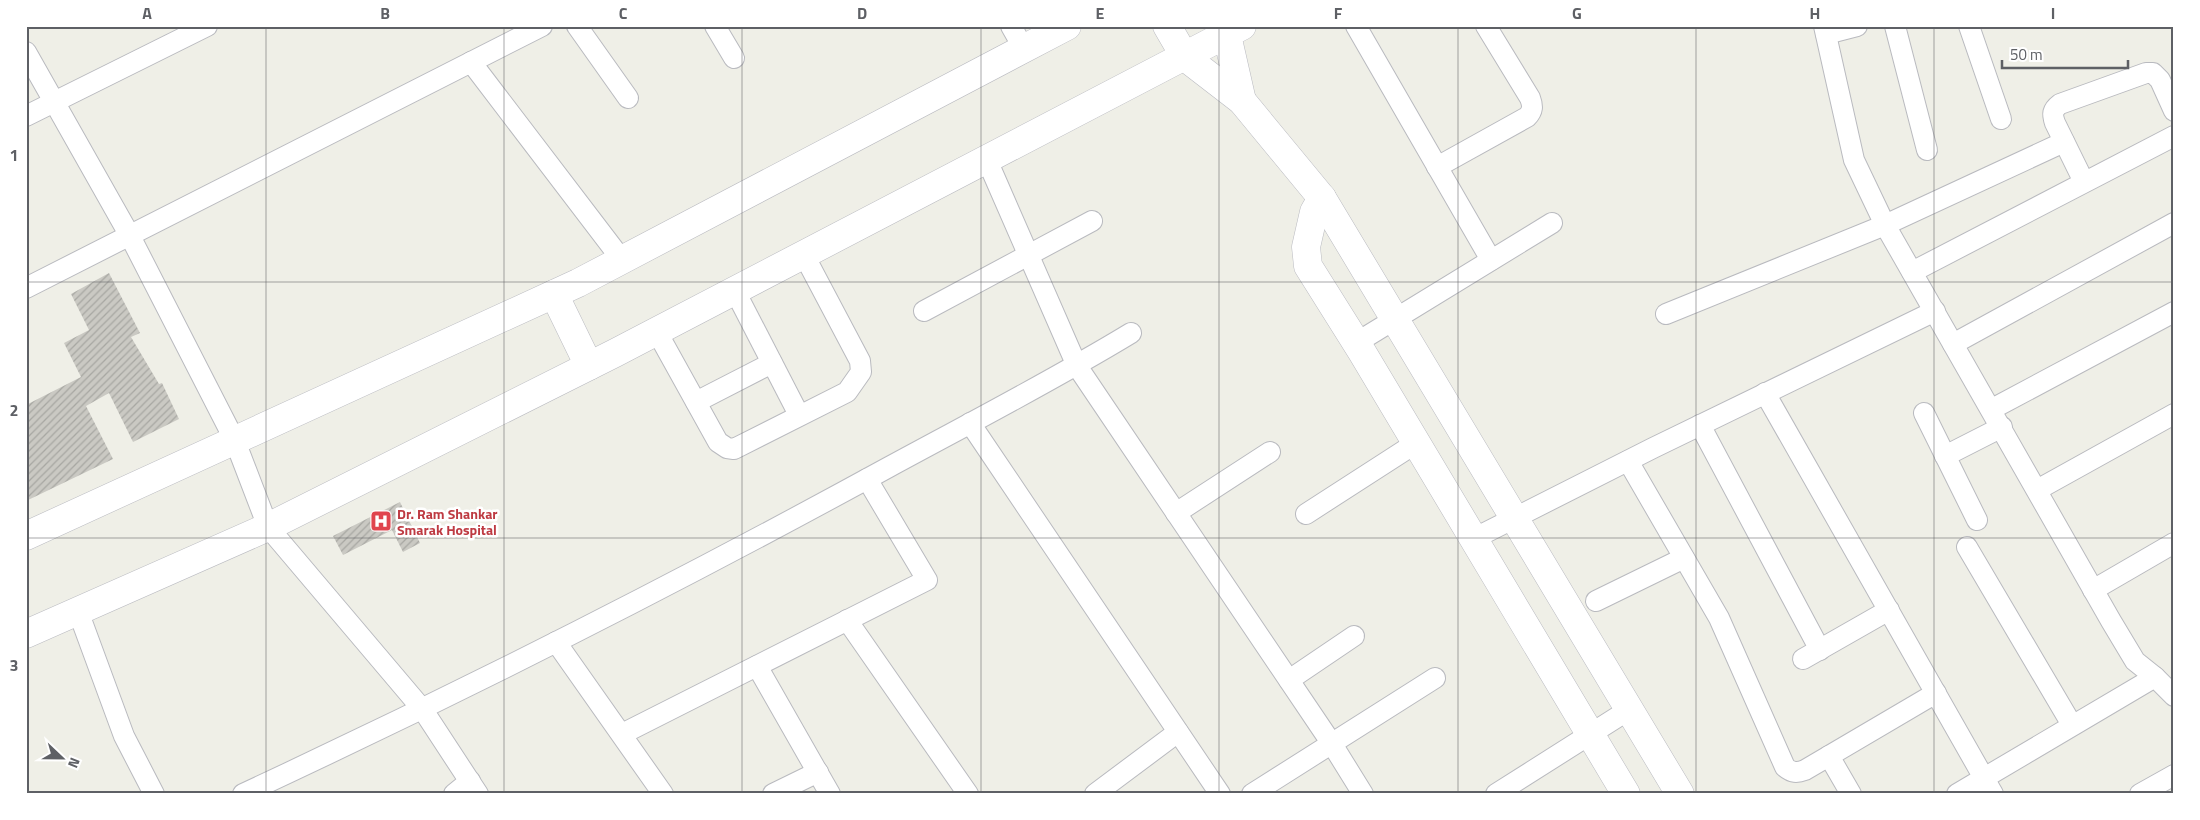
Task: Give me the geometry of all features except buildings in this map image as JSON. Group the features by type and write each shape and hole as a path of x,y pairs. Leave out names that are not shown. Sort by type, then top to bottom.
{"street":[{"path":"26,288 542,26"},
{"path":"577,26 628,98"},
{"path":"715,26 734,58"},
{"path":"26,536 554,294 622,260 1017,38 1066,26"},
{"path":"1167,26 1184,57 1242,101 1322,198 1396,318 1680,794"},
{"path":"1356,26 1491,260"},
{"path":"1437,167 1527,117 1532,112 1530,98 1486,26"},
{"path":"1857,26 1825,30 1854,160 1885,225 2135,661 2174,696"},
{"path":"1895,26 1927,150"},
{"path":"1969,26 2001,120"},
{"path":"26,116 203,27"},
{"path":"26,634 268,526 657,332 1184,57 1230,29 1242,101"},
{"path":"26,52 130,236 235,441 268,526 423,710 474,788 454,794"},
{"path":"471,62 622,260"},
{"path":"2084,182 2055,123 2052,114 2054,108 2060,104 2146,73 2152,73 2160,80 2174,111"},
{"path":"1912,272 2174,136"},
{"path":"1666,314 1885,225 2064,142"},
{"path":"987,160 1077,366 1332,744 1363,794"},
{"path":"1322,198 1314,212 1306,246 1308,266 1626,794"},
{"path":"924,312 1092,221"},
{"path":"1953,344 2174,223"},
{"path":"1356,343 1552,224"},
{"path":"657,332 718,442 727,448 734,449 847,392 861,372 860,361 804,255"},
{"path":"735,291 799,415"},
{"path":"554,294 589,366"},
{"path":"1473,539 1700,425 1935,311"},
{"path":"1992,409 2174,312"},
{"path":"243,794 423,710 773,531 1077,366 1131,334"},
{"path":"696,402 772,363"},
{"path":"1765,393 1989,786"},
{"path":"1924,413 1977,520"},
{"path":"2037,490 2174,414"},
{"path":"970,423 1220,794"},
{"path":"1700,425 1812,654 1889,610"},
{"path":"1945,456 2002,427"},
{"path":"1306,514 1416,443"},
{"path":"1176,512 1270,452"},
{"path":"1628,461 1719,618 1785,767 1797,773 1936,693"},
{"path":"622,734 927,580 867,479"},
{"path":"2093,590 2174,543"},
{"path":"1967,547 2072,725"},
{"path":"1596,602 1684,558"},
{"path":"78,611 124,736 154,794"},
{"path":"848,620 968,794"},
{"path":"1289,680 1354,636"},
{"path":"556,642 622,734 662,794"},
{"path":"757,666 830,794"},
{"path":"1957,794 1989,786 2072,725 2155,677"},
{"path":"1252,794 1435,678"},
{"path":"1508,791 1630,709"},
{"path":"1095,794 1178,732"},
{"path":"1829,756 1851,794"},
{"path":"772,794 818,772"},
{"path":"2140,794 2174,775"}],"place":[{"name":"Dr. Ram Shankar Smarak Hospital","path":"381,521"}]}
